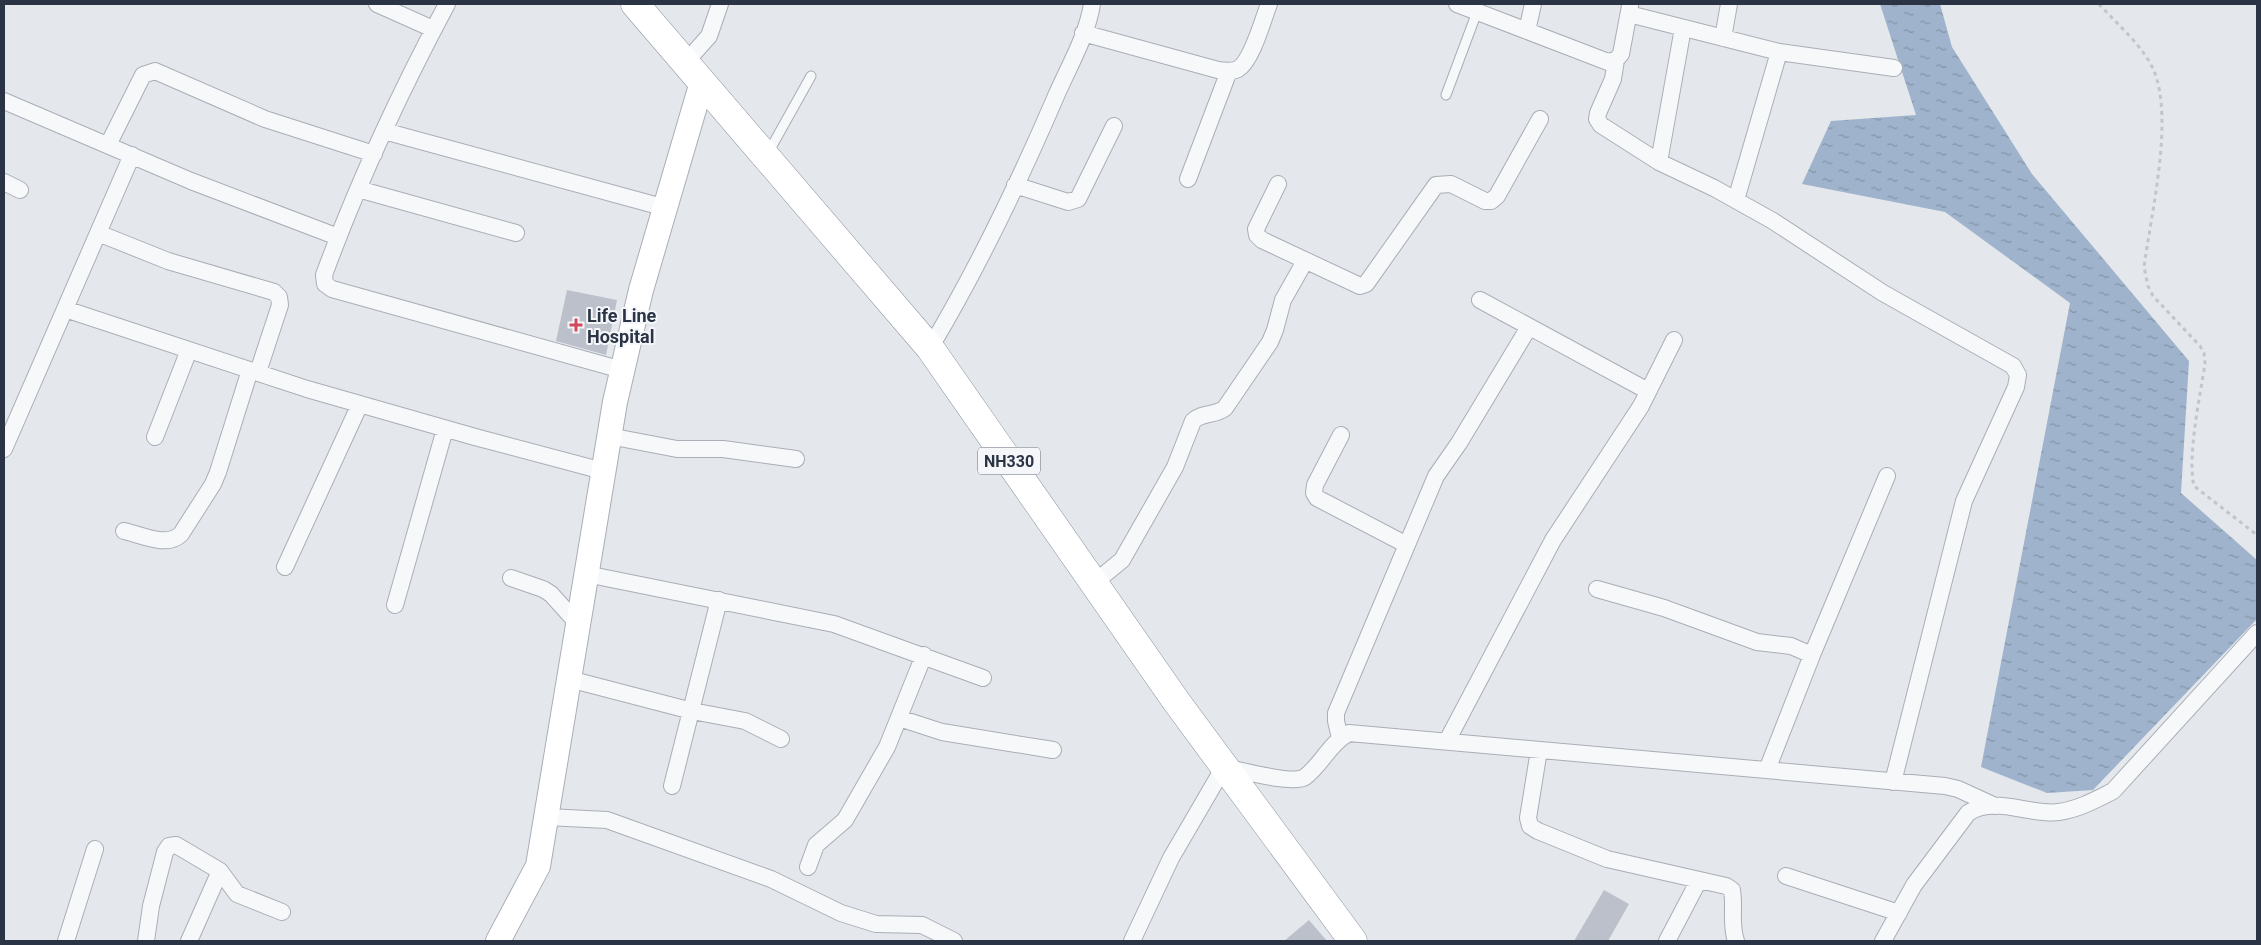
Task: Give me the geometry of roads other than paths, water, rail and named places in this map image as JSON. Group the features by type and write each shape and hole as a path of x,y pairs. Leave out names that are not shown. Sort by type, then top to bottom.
{"highway":[{"name":"NH330","path":"635,4 930,348 1224,768 1353,941"}],"street":[{"path":"377,4 433,29"},
{"path":"447,4 384,131 358,190 324,275 325,284 332,289 622,370"},
{"path":"498,941 538,866 603,471 622,370 641,290 666,208 694,73 720,4"},
{"path":"930,348 959,301 1015,185 1083,33 1092,4"},
{"path":"1083,33 1218,70 1237,70 1246,62 1269,4"},
{"path":"1456,4 1601,60 1616,60"},
{"path":"1527,32 1533,4"},
{"path":"1723,38 1729,4"},
{"path":"1893,782 1964,500 2016,387 2018,375 2013,366 1883,293 1773,221 1736,200 1659,162 1601,125 1597,119 1613,78 1616,60 1621,54 1630,9 1683,28 1779,52 1894,68"},
{"path":"1659,162 1683,28"},
{"path":"1736,200 1779,52"},
{"path":"108,145 143,75 155,70 265,119 374,154"},
{"path":"1188,178 1229,71"},
{"path":"4,101 191,181 338,237"},
{"path":"1278,184 1256,229 1257,235 1262,240 1354,285 1360,286 1366,284 1436,185 1451,184 1485,201 1491,201 1497,196 1540,119"},
{"path":"1015,185 1073,202 1078,199 1114,126"},
{"path":"384,131 666,208"},
{"path":"4,449 132,155"},
{"path":"4,182 20,190"},
{"path":"358,190 516,233"},
{"path":"98,233 168,260 274,292 279,297 280,305 213,484 181,534 175,540 167,542 124,531"},
{"path":"1094,583 1122,560 1175,467 1193,421 1198,416 1219,413 1224,408 1270,342 1283,300 1305,261"},
{"path":"1480,300 1648,391"},
{"path":"65,309 360,404 445,429 603,471"},
{"path":"1340,738 1336,713 1441,466 1459,442 1528,326"},
{"path":"1447,741 1553,540 1648,391 1674,340"},
{"path":"155,437 189,350"},
{"path":"285,567 360,404"},
{"path":"395,605 445,429"},
{"path":"1341,434 1315,485 1314,493 1317,498 1407,545"},
{"path":"609,436 677,449 723,449 796,459"},
{"path":"1767,770 1812,655 1887,476"},
{"path":"586,574 834,624 924,655 982,678"},
{"path":"511,578 543,589 551,594 578,623"},
{"path":"1597,589 1664,608 1757,642 1792,646 1812,655"},
{"path":"672,786 719,600"},
{"path":"1883,941 1914,885 1968,813 1977,807 1994,806 2058,812 2086,806 2113,791 2257,633"},
{"path":"808,867 816,845 845,820 887,747 924,655"},
{"path":"569,679 692,711 745,721 781,739"},
{"path":"899,718 942,732 1053,750"},
{"path":"1132,941 1171,858 1224,768 1291,780 1304,778 1340,738 1349,732 1958,789 1994,806"},
{"path":"1539,750 1528,818 1530,826 1607,859 1726,886 1732,890 1732,930 1736,941"},
{"path":"547,817 607,820 771,879 841,913 876,924 922,925 954,941"},
{"path":"146,941 154,892 165,852 169,846 176,845 220,871 237,894 282,912"},
{"path":"66,941 95,849"},
{"path":"189,941 220,871"},
{"path":"1786,876 1899,913"},
{"path":"1667,941 1698,880"}],"lane":[{"path":"1446,95 1477,12"},
{"path":"766,157 811,76"}],"water":[{"path":"1880,4 1940,4 1952,47 2032,174 2189,361 2181,493 2257,560 2257,619 2093,790 2047,793 1981,767 2070,303 1945,212 1802,184 1831,121 1916,115"}],"place":[{"name":"Life Line Hospital","path":"576,325"}]}
